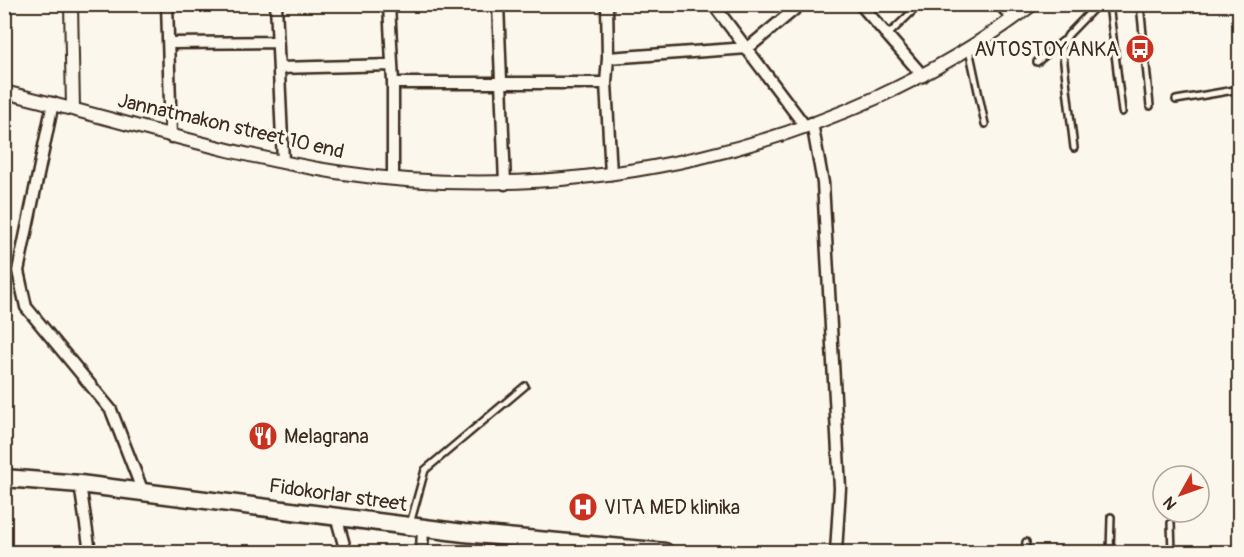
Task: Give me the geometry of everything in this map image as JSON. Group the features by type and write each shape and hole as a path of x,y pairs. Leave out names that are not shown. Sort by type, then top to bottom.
{"main road":[{"name":"Fidokorlar street","path":"4,478 80,484 537,543 624,551 665,552"}],"street":[{"path":"71,4 73,108"},
{"path":"167,4 171,137"},
{"path":"276,4 283,162"},
{"path":"389,4 393,83 393,178"},
{"path":"498,4 505,184"},
{"path":"607,4 606,83 611,174"},
{"path":"713,4 809,124 824,195 840,488 836,552"},
{"path":"608,58 748,48 801,4"},
{"path":"860,4 923,76"},
{"path":"1000,4 1013,20"},
{"name":"Jannatmakon street 10 end","path":"4,92 73,108 171,137 283,162 393,178 505,184 557,182 711,154 809,124 868,102 923,76 1013,20 1033,4"},
{"path":"169,42 277,42"},
{"path":"279,68 392,65"},
{"path":"393,83 606,83"},
{"path":"53,103 18,271 26,307 111,410 143,492"},
{"path":"80,484 90,552"},
{"path":"336,516 346,552"},
{"path":"416,527 422,552"}],"lane":[{"path":"1037,62 1063,41 1098,4"},
{"path":"1109,4 1122,112"},
{"path":"1140,4 1150,106"},
{"path":"888,34 919,5"},
{"path":"1063,41 1074,148"},
{"path":"968,48 985,124"},
{"path":"1176,100 1239,89"},
{"path":"416,527 425,470 525,387"},
{"path":"1110,552 1111,517"},
{"path":"1171,524 1172,552"},
{"path":"1025,552 1026,542"}],"place":[{"name":"AVTOSTOYANKA","path":"1140,49"},
{"name":"Melagrana","path":"263,436"},
{"name":"VITA MED klinika","path":"583,507"}]}
